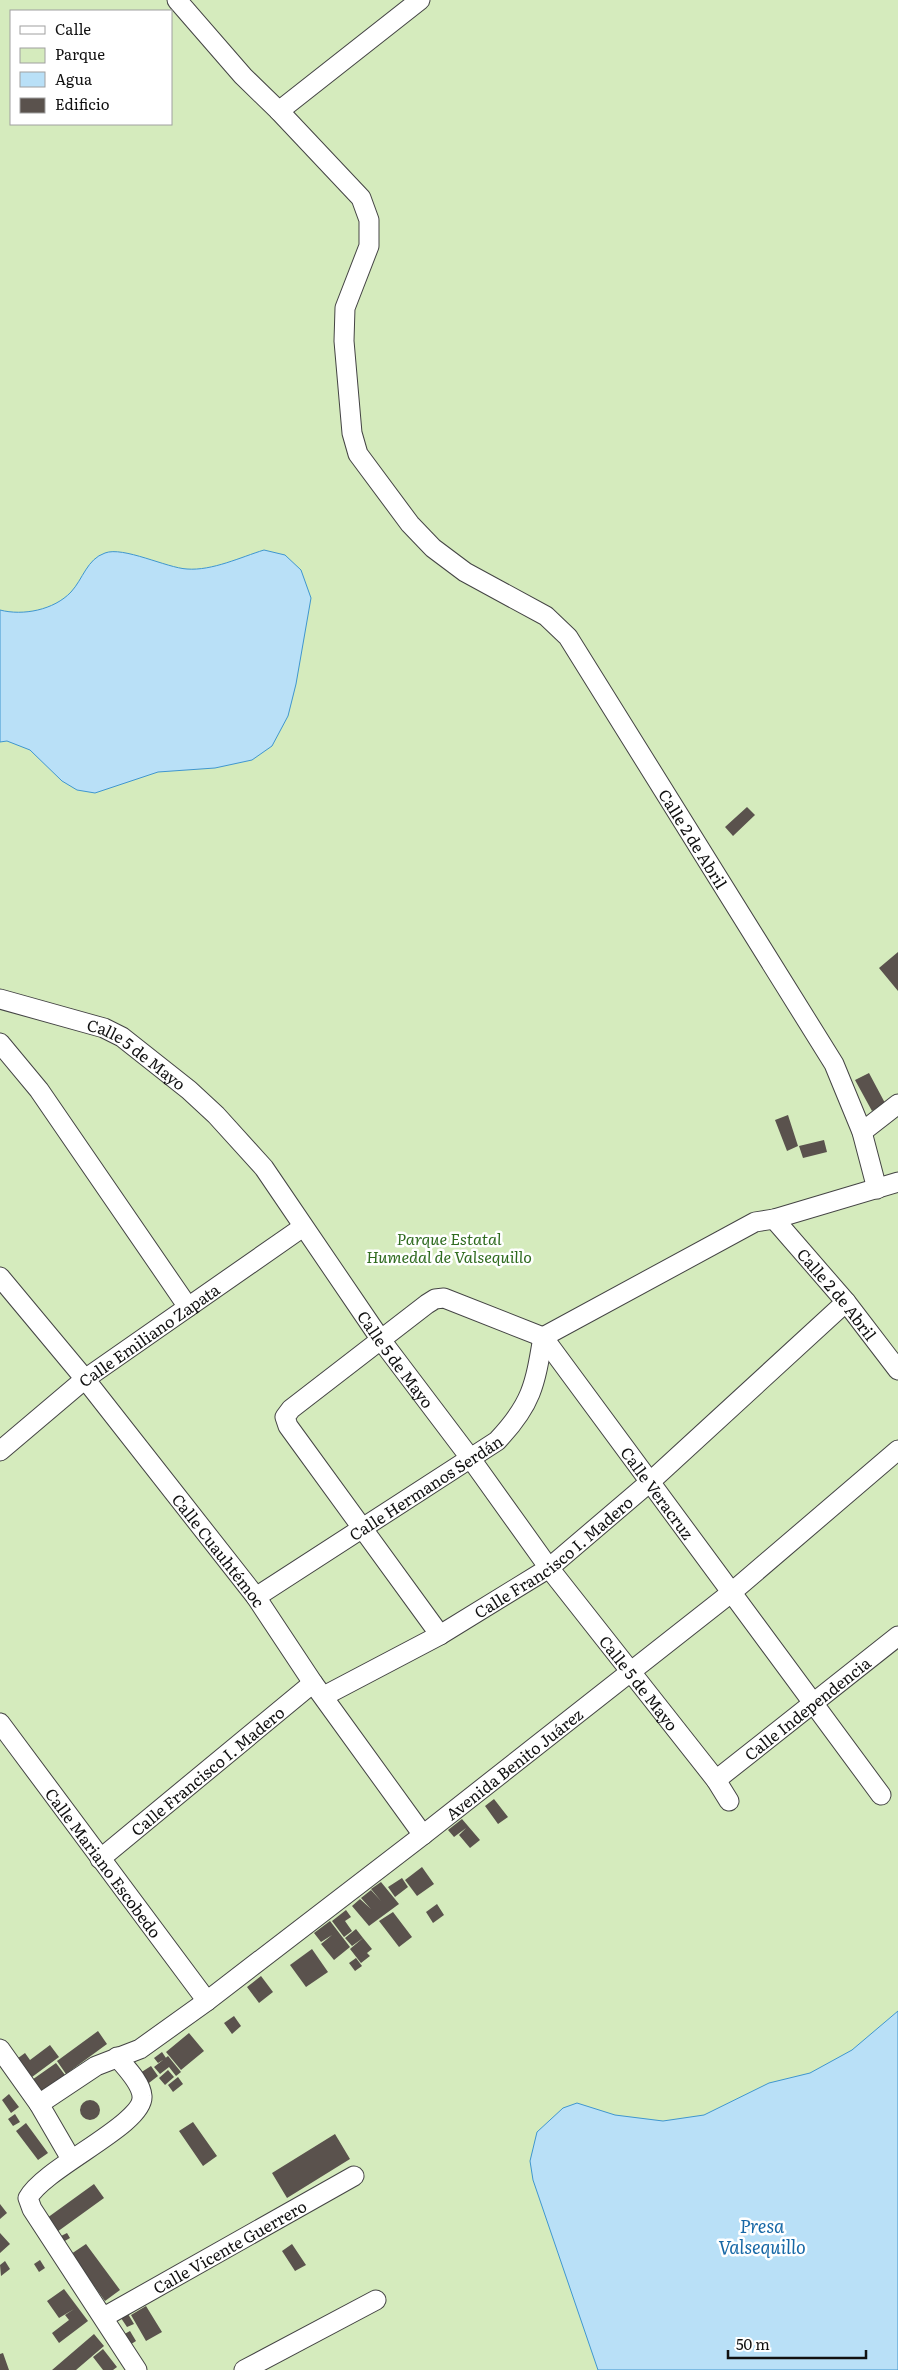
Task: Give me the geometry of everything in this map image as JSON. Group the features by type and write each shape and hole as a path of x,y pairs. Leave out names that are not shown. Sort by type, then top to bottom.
{"street":[{"name":"Calle 2 de Abril","path":"177,0 243,76 280,111 361,198 369,220 369,246 345,308 344,341 352,433 358,454 410,524 433,548 465,572 546,616 568,637 834,1064 862,1132 878,1189"},
{"path":"280,111 420,0"},
{"name":"Calle 5 de Mayo","path":"0,999 104,1028 122,1037 189,1090 216,1115 264,1168 381,1340 471,1459 549,1568 716,1780 729,1801"},
{"path":"0,1043 39,1090 188,1307"},
{"path":"862,1132 898,1104"},
{"path":"440,1635 288,1426 285,1417 291,1408 435,1299 444,1298 543,1337 755,1222 774,1220 898,1182"},
{"name":"Calle 2 de Abril","path":"774,1220 846,1302 898,1370"},
{"name":"Calle Emiliano Zapata","path":"0,1451 85,1379 303,1227"},
{"name":"Calle Cuauhtémoc","path":"0,1277 85,1379 256,1597 423,1835"},
{"name":"Calle Francisco I. Madero","path":"100,1859 319,1689 440,1635 549,1568 650,1481 846,1302"},
{"name":"Calle Hermanos Serdán","path":"256,1597 362,1527 471,1459 497,1440 517,1420 530,1397 543,1337"},
{"name":"Calle Veracruz","path":"543,1337 881,1795"},
{"name":"Avenida Benito Juárez","path":"38,2104 96,2066 140,2049 207,2001 423,1835 732,1592 898,1450"},
{"name":"Calle Independencia","path":"716,1780 898,1636"},
{"name":"Calle Mariano Escobedo","path":"0,1723 207,2001"},
{"path":"0,2050 38,2104 70,2159"},
{"path":"117,2057 138,2084 142,2095 140,2108 132,2118 70,2159 33,2188 28,2198 32,2209 137,2370"},
{"name":"Calle Vicente Guerrero","path":"104,2317 354,2176"},
{"path":"244,2370 376,2300"}],"green space":[{"name":"Parque Estatal Humedal de Valsequillo","path":"0,0 898,0 898,2370 0,2370"}],"water":[{"path":"264,550 285,555 301,570 311,598 296,684 288,716 272,746 252,760 215,768 158,772 95,793 77,790 62,781 30,750 7,741 0,742 0,610 28,612 56,603 71,592 89,565 105,553 123,552 178,568 197,569 216,566"},
{"name":"Presa Valsequillo","path":"898,2011 898,2370 598,2370 533,2180 530,2161 537,2132 563,2108 577,2103 615,2115 663,2121 704,2115 769,2083 810,2073 852,2050"}],"building":[{"path":"747,807 755,815 733,836 725,827"},
{"path":"898,952 898,991 879,968"},
{"path":"869,1073 885,1103 872,1111 855,1080"},
{"path":"788,1115 798,1146 787,1151 775,1120"},
{"path":"824,1140 827,1152 803,1158 799,1146"},
{"path":"494,1799 508,1817 498,1824 485,1806"},
{"path":"462,1819 480,1840 470,1848 459,1835 466,1828 454,1837 448,1830"},
{"path":"422,1867 434,1884 417,1896 405,1880"},
{"path":"402,1878 408,1887 395,1897 388,1887"},
{"path":"381,1882 399,1904 369,1926 352,1906 360,1899 371,1909 361,1898 371,1890 381,1901 371,1889"},
{"path":"437,1904 444,1915 433,1923 426,1912"},
{"path":"346,1910 351,1917 345,1921 352,1931 344,1937 332,1921"},
{"path":"393,1912 412,1937 399,1947 379,1921"},
{"path":"330,1921 350,1947 334,1960 321,1944 332,1935 321,1942 314,1933"},
{"path":"356,1929 363,1938 352,1946 345,1938"},
{"path":"363,1938 372,1949 367,1953 370,1956 361,1963 350,1949"},
{"path":"312,1949 328,1972 306,1987 290,1965"},
{"path":"356,1958 362,1966 355,1971 349,1963"},
{"path":"261,1976 273,1992 259,2003 247,1987"},
{"path":"234,2016 241,2026 232,2034 224,2023"},
{"path":"98,2031 107,2044 66,2074 57,2061"},
{"path":"189,2033 204,2051 181,2070 166,2052"},
{"path":"50,2045 59,2057 28,2080 14,2061 25,2053 30,2060"},
{"path":"162,2052 166,2058 158,2063 154,2058"},
{"path":"168,2056 181,2072 176,2076 169,2067 160,2074 154,2067"},
{"path":"56,2063 65,2075 38,2095 29,2082"},
{"path":"151,2066 158,2076 145,2086 137,2075"},
{"path":"168,2070 174,2077 165,2085 159,2078"},
{"path":"178,2077 183,2084 173,2092 168,2085"},
{"path":"9,2094 19,2107 11,2113 2,2100"},
{"path":"90,2100 97,2103 100,2110 97,2117 90,2120 83,2117 80,2110 83,2103"},
{"path":"15,2114 20,2122 13,2126 8,2119"},
{"path":"193,2122 217,2156 203,2166 179,2131"},
{"path":"26,2123 48,2153 38,2160 16,2131"},
{"path":"335,2134 350,2159 287,2198 272,2173"},
{"path":"94,2184 104,2198 57,2232 47,2218"},
{"path":"0,2204 7,2213 0,2219"},
{"path":"0,2233 10,2244 0,2253"},
{"path":"67,2233 70,2238 63,2242 59,2237"},
{"path":"86,2244 120,2290 105,2301 71,2254"},
{"path":"292,2244 306,2265 295,2271 282,2251"},
{"path":"40,2260 45,2268 39,2272 34,2264"},
{"path":"5,2261 10,2269 1,2276 0,2265"},
{"path":"64,2289 88,2321 59,2343 52,2333 69,2320 65,2315 74,2309 59,2318 47,2301"},
{"path":"146,2306 162,2332 146,2341 131,2315"},
{"path":"128,2314 134,2324 127,2327 121,2318"},
{"path":"130,2331 136,2341 125,2348 119,2337"},
{"path":"94,2334 104,2346 76,2370 52,2370"},
{"path":"103,2349 117,2367 113,2370 103,2370 93,2357"},
{"path":"3,2353 9,2370 0,2370 0,2354"}]}
